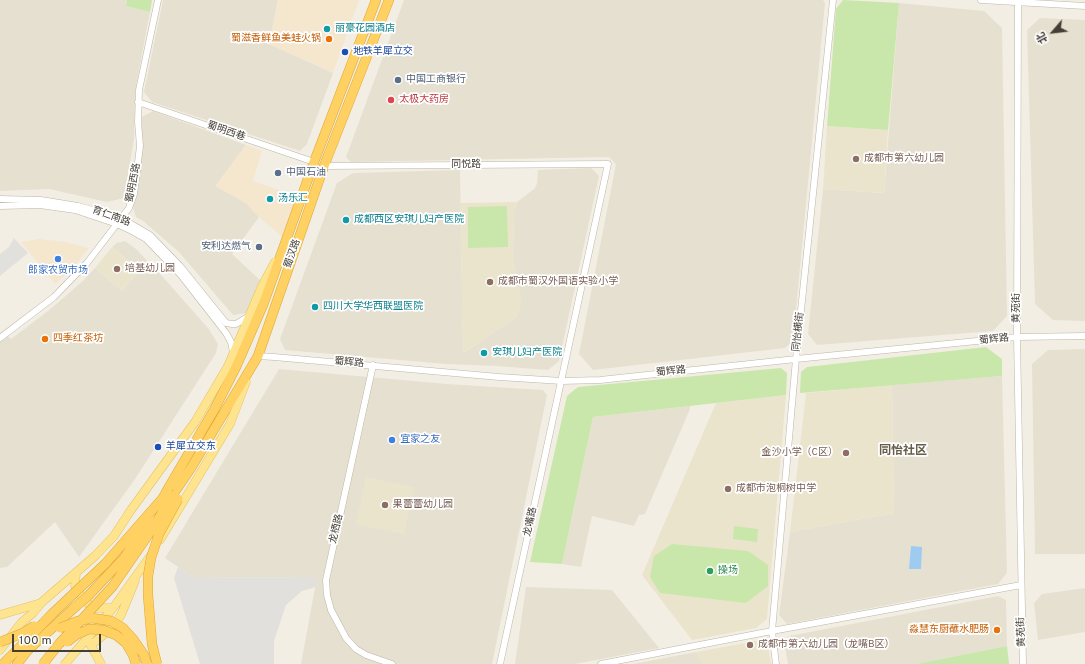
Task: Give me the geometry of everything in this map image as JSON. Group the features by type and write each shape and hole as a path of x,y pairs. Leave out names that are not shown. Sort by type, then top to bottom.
{"highway":[{"name":"蜀汉路","path":"162,499 214,410 236,367 264,305 314,162 376,0"},
{"name":"蜀汉路","path":"175,497 258,356 324,166 389,0"},
{"path":"44,664 59,644 113,586 131,563 175,497"},
{"path":"156,664 152,644 148,576 151,558 159,534 175,497"},
{"path":"3,664 52,614 105,564 162,499"},
{"path":"17,664 28,650 88,596 124,558 140,536 162,499"},
{"path":"0,642 23,633 52,614"},
{"path":"28,650 60,628 71,623 92,618 111,621 123,628 144,655 146,664"},
{"path":"44,664 62,646 76,635 89,629 103,630 116,634 126,643 136,664"}],"main road":[{"path":"0,650 22,622 33,613 42,602 76,574 114,536 131,510 195,422 228,366 262,286 285,244"},
{"path":"65,664 89,642 112,628 121,615 139,573 230,424 251,366"},
{"path":"89,642 126,588 139,573"},
{"path":"76,574 75,586 85,601 93,608 113,608"},
{"path":"0,615 42,602"},
{"path":"89,642 101,664"}],"street":[{"name":"蜀明西路","path":"0,338 54,297 87,263 129,208 134,194 140,146 138,102 158,0"},
{"name":"同怡横街","path":"776,664 772,631 796,358 833,0"},
{"path":"981,0 1085,6"},
{"name":"黄苑街","path":"1018,1 1017,337 1023,664"},
{"name":"蜀明西巷","path":"138,102 314,162"},
{"name":"同悦路","path":"324,166 608,164"},
{"name":"龙嘴路","path":"500,664 608,164"},
{"name":"育仁南路","path":"0,199 41,200 78,206 119,221 150,235 180,266 226,323 236,324 250,315"},
{"path":"0,206 40,205 75,210 119,221 130,230 146,239 180,274 226,333 233,348 233,355"},
{"name":"蜀辉路","path":"258,356 562,381 600,380 796,358 1017,337 1085,336"},
{"name":"龙栖路","path":"373,365 326,580 327,595 331,610 346,638 356,649 392,664"},
{"path":"602,664 1021,585"}],"shaded area":[{"path":"0,0 127,0 126,6 150,12 135,91 134,139 124,198 107,202 49,189 0,191"},
{"path":"163,0 278,0 269,44 333,73 307,144 300,151 152,102 144,92"},
{"path":"278,0 359,0 333,73 269,44"},
{"path":"404,0 823,0 825,3 793,341 785,348 593,370 579,354 616,164 609,157 351,162 346,157"},
{"path":"899,3 984,11 1002,28 1007,316 993,331 817,345 808,334 823,189 884,193"},
{"path":"1040,18 1085,20 1085,321 1053,320 1035,304 1027,30"},
{"path":"153,111 246,145 216,186 246,203 259,217 232,254 261,281 247,313 233,315 179,252 143,221 136,217 133,207 142,147 142,117"},
{"name":"成都市第六幼儿园","path":"827,126 888,130 884,193 823,189"},
{"path":"246,145 262,151 253,181 298,197 282,237 259,217 246,203 215,186"},
{"path":"591,168 599,176 559,361 548,370 446,364 285,350 280,339 337,183 353,173 460,170 463,353 512,320 518,314 516,274 513,261 514,213 517,202 534,189 537,184 538,170"},
{"name":"成都市蜀汉外国语实验小学","path":"517,202 514,214 513,261 520,290 521,304 518,314 512,320 463,353 460,203"},
{"path":"14,238 28,253 0,276 0,254 9,247"},
{"name":"郎家农贸市场","path":"39,239 65,242 89,248 72,269 55,284 21,242"},
{"path":"125,241 136,249 162,276 208,328 218,344 216,353 135,479 79,557 55,522 7,567 0,568 0,340 7,335 11,339 48,311 84,280 95,268 122,291 140,270 112,247 117,243"},
{"name":"培基幼儿园","path":"112,247 140,270 122,291 95,268"},
{"path":"1085,349 1085,554 1035,554 1032,364 1048,350"},
{"path":"279,369 447,384 543,390 547,395 492,664 301,664 317,577 194,578 165,558"},
{"path":"1002,376 1007,573 998,584 787,624 779,615 790,532 894,513 892,385"},
{"name":"金沙小学（C区）","path":"892,385 894,513 790,532 806,393"},
{"name":"成都市泡桐树中学","path":"786,395 767,619 756,628 692,640 642,575 716,403"},
{"path":"690,406 645,514 639,515 634,526 592,516 581,567 562,564 593,417"},
{"name":"果蕾蕾幼儿园","path":"366,477 414,487 404,534 356,524"},
{"path":"178,567 194,578 317,577 316,587 302,591 286,605 274,641 274,664 200,664 174,578"},
{"path":"526,587 612,590 659,648 575,664 515,664"},
{"path":"1085,588 1085,632 1038,640 1034,603 1042,594"},
{"path":"998,596 1006,600 1007,646 916,664 788,664 784,641 789,636"},
{"name":"成都市第六幼儿园（龙嘴B区）","path":"767,639 771,664 704,664 696,652"},
{"path":"696,652 704,664 633,664"}],"green space":[{"path":"127,0 152,0 150,12 126,6"},
{"path":"843,0 899,3 888,130 827,126 836,9"},
{"path":"507,206 508,247 468,248 468,207"},
{"path":"986,347 1002,359 1002,376 800,393 801,372 807,367"},
{"path":"781,368 787,373 786,395 593,417 562,564 530,562 567,396 578,387"},
{"path":"734,526 758,529 757,542 733,539"},
{"name":"操场","path":"672,544 748,551 768,565 768,586 746,603 660,593 650,577 654,556"},
{"path":"1007,646 1009,664 916,664"}],"water":[{"path":"911,546 922,547 921,569 909,569"}],"place":[{"name":"丽豪花园酒店","path":"327,29"},
{"name":"蜀滋香鲜鱼美蛙火锅","path":"329,39"},
{"name":"地铁羊犀立交","path":"345,52"},
{"name":"中国工商银行","path":"398,80"},
{"name":"太极大药房","path":"391,100"},
{"name":"成都市第六幼儿园","path":"856,159"},
{"name":"中国石油","path":"278,173"},
{"name":"汤乐汇","path":"270,199"},
{"name":"成都西区安琪儿妇产医院","path":"346,220"},
{"name":"安利达燃气","path":"259,247"},
{"name":"郎家农贸市场","path":"58,259"},
{"name":"培基幼儿园","path":"117,269"},
{"name":"成都市蜀汉外国语实验小学","path":"490,282"},
{"name":"四川大学华西联盟医院","path":"315,307"},
{"name":"四季红茶坊","path":"45,339"},
{"name":"安琪儿妇产医院","path":"484,353"},
{"name":"宜家之友","path":"392,440"},
{"name":"羊犀立交东","path":"158,447"},
{"name":"金沙小学（C区）","path":"846,453"},
{"name":"成都市泡桐树中学","path":"728,489"},
{"name":"果蕾蕾幼儿园","path":"385,505"},
{"name":"操场","path":"710,571"},
{"name":"淼慧东厨·蘸水肥肠","path":"997,630"},
{"name":"成都市第六幼儿园（龙嘴B区）","path":"750,645"}],"district":[{"name":"同怡社区","path":"903,452"}]}
